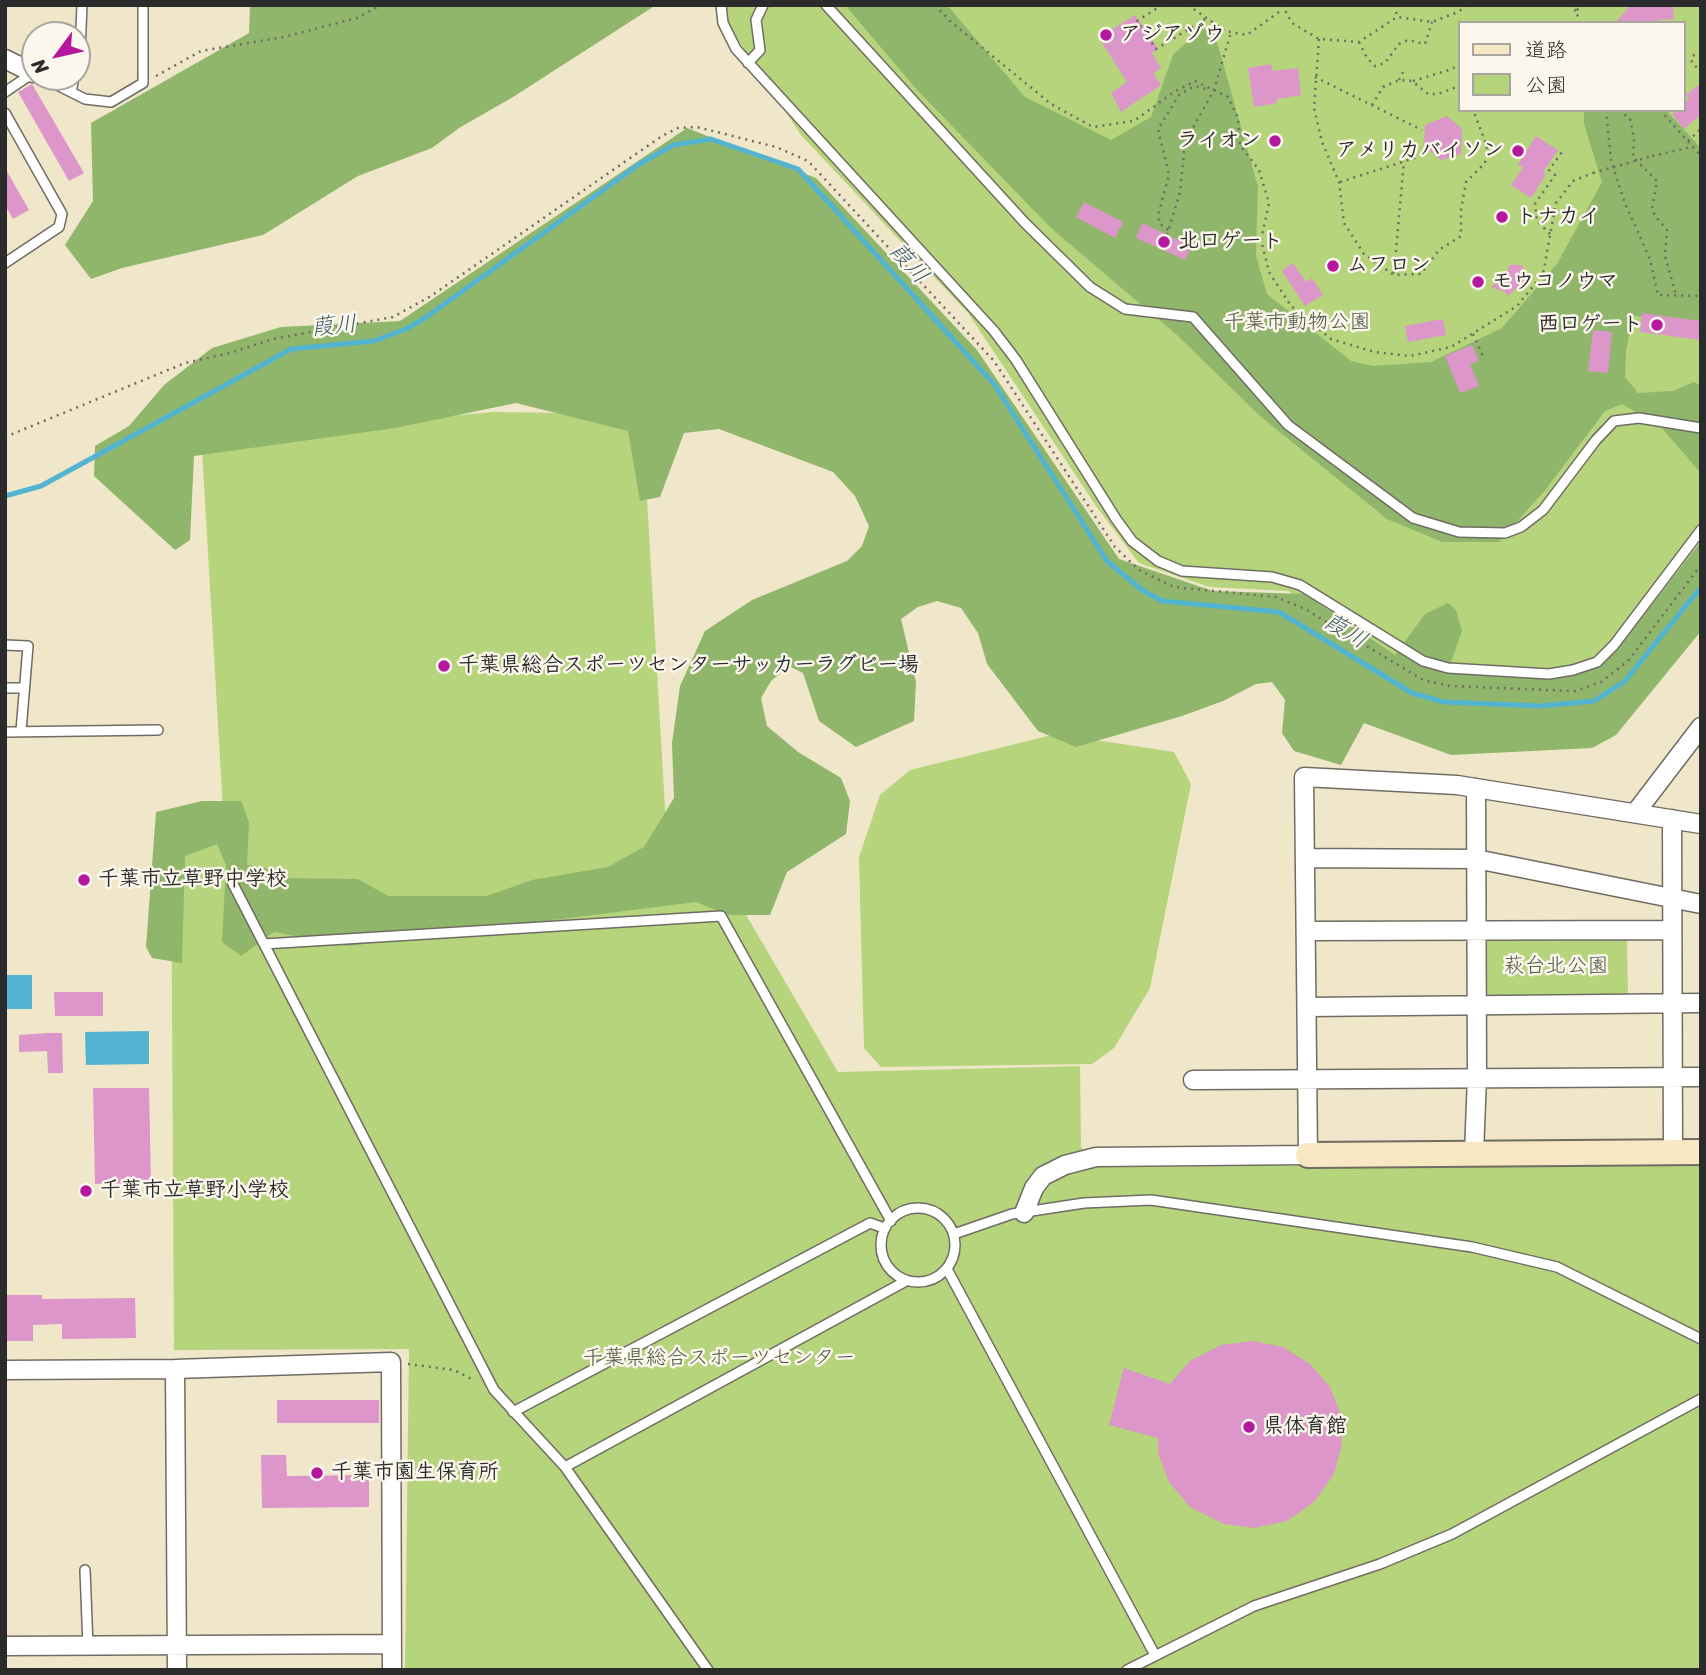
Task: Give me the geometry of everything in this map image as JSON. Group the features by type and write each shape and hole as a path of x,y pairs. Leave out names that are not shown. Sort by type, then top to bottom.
{"street":[{"path":"5,59 21,67"},
{"path":"1636,812 1698,736"},
{"path":"1308,1155 1304,777 1476,788 1701,824"},
{"path":"1474,1153 1477,1077 1476,788"},
{"path":"1672,820 1673,1153"},
{"path":"1305,858 1476,859 1701,904"},
{"path":"1306,931 1671,930"},
{"path":"1307,1007 1701,1003"},
{"path":"1193,1080 1701,1077"},
{"path":"1024,1213 1034,1188 1044,1176 1065,1165 1096,1157 1701,1152"},
{"path":"5,1370 391,1363 391,1670"},
{"path":"175,1369 177,1670"},
{"path":"5,1646 391,1644"}],"lane":[{"path":"71,92 85,99 111,102 142,83 143,5"},
{"path":"721,5 723,23 736,49 994,331 1016,360 1116,520 1132,541 1158,561 1182,571 1272,577 1300,585 1423,661 1448,668 1549,674 1597,662 1614,645 1701,530"},
{"path":"748,63 760,51 756,20 763,5"},
{"path":"826,5 1025,223 1090,288 1125,309 1193,317 1288,425 1413,518 1460,532 1505,533 1521,527 1543,510 1596,440 1614,421 1639,418 1701,428"},
{"path":"5,92 21,83"},
{"path":"5,113 62,214 59,227 5,263"},
{"path":"5,646 28,646 21,732"},
{"path":"5,688 24,688"},
{"path":"5,732 158,730"},
{"path":"233,884 494,1390 565,1467 708,1670"},
{"path":"264,944 721,916 888,1225"},
{"path":"954,1234 1024,1213 1084,1203 1151,1200 1472,1247 1557,1268 1701,1339"},
{"path":"906,1210 933,1210 948,1222 954,1234 955,1256 942,1275 931,1281 906,1281 891,1272 884,1261 880,1247 888,1225 895,1216 906,1210"},
{"path":"513,1412 870,1223 888,1225"},
{"path":"947,1269 1155,1655"},
{"path":"565,1467 906,1281"},
{"path":"1127,1670 1254,1606 1380,1564 1452,1534 1701,1399"},
{"path":"85,1570 88,1646"}],"path":[{"path":"142,83 201,51 284,37 357,18 381,5"},
{"path":"935,5 951,22 1051,104 1093,127 1134,121 1174,92 1195,81 1228,97 1238,118 1240,145 1259,170 1269,204 1261,240 1269,272 1290,306 1331,339 1374,352 1410,356 1451,347 1517,306 1543,274 1556,203 1573,180 1692,147"},
{"path":"1162,5 1138,21 1156,49 1207,18"},
{"path":"1188,5 1225,31 1247,35 1282,7 1292,23 1319,39 1359,42 1397,17 1432,22 1468,5"},
{"path":"1395,5 1397,17"},
{"path":"1570,5 1576,11 1579,21"},
{"path":"1576,11 1582,5"},
{"path":"1359,42 1367,58 1375,65 1385,63 1399,44 1408,40 1425,44 1432,22"},
{"path":"1214,90 1195,86 1180,95 1158,130 1169,175 1158,212 1159,223 1168,233 1181,192 1185,142 1214,90 1231,32"},
{"path":"1319,39 1314,108 1322,142 1339,182 1344,223 1364,254 1394,275 1421,274 1439,250 1461,236 1461,210 1466,182 1485,163 1487,146 1474,112"},
{"path":"1701,52 1692,56 1692,62 1701,73"},
{"path":"1372,105 1384,87 1399,80 1412,82 1458,65"},
{"path":"1399,80 1404,70"},
{"path":"1315,77 1422,130"},
{"path":"1412,82 1428,94 1438,94 1458,86"},
{"path":"1606,112 1611,160 1624,201 1650,259 1658,295 1701,296"},
{"path":"1621,112 1630,119 1634,139 1633,157 1657,181 1652,209 1667,230 1665,256 1676,295"},
{"path":"1662,112 1701,156"},
{"path":"5,437 185,363 274,340 393,317 431,296 662,135 678,128 697,127 776,147 808,161 994,361 1115,547 1139,570 1174,587 1276,597 1305,609 1423,680 1450,686 1575,691 1601,682 1628,661 1701,565"},
{"path":"1687,141 1701,129"},
{"path":"1550,234 1537,220 1535,204 1555,175 1549,170 1562,152"},
{"path":"1339,182 1424,155"},
{"path":"1394,275 1404,161"},
{"path":"1473,334 1484,358"},
{"path":"391,1363 454,1370 494,1390"}],"green space":[{"path":"250,5 656,5 513,97 459,128 432,148 358,176 263,235 122,268 91,279 65,245 93,201 91,123 249,33"},
{"name":"千葉市動物公園","path":"715,5 1701,5 1701,539 1596,670 1497,682 1416,679 1288,591 1209,587 1139,563 1096,506 968,313 801,135"},
{"path":"845,5 947,5 1025,97 1111,140 1151,117 1173,55 1202,28 1215,35 1258,187 1256,256 1267,294 1351,361 1373,366 1431,362 1502,328 1557,264 1602,182 1584,124 1584,112 1668,112 1701,148 1701,322 1633,316 1626,351 1625,377 1638,393 1673,391 1694,382 1701,386 1701,473 1660,426 1622,404 1605,411 1546,489 1499,542 1442,542 1387,519 1260,416 1178,336 1051,228 918,91"},
{"path":"687,128 816,178 977,350 1119,559 1213,591 1304,594 1395,655 1425,614 1448,603 1456,610 1462,631 1447,673 1511,677 1589,671 1615,652 1701,541 1701,631 1616,735 1592,748 1451,755 1364,723 1341,765 1294,751 1282,733 1285,700 1272,682 1256,684 1223,701 1182,716 1076,747 1038,731 987,664 978,633 961,608 937,601 918,607 901,619 916,682 914,721 856,747 819,721 803,673 789,666 771,681 761,698 767,726 798,752 841,778 850,801 846,834 787,872 770,915 729,915 696,902 348,946 274,932 241,956 222,942 226,865 217,844 185,856 182,963 152,958 146,947 156,812 202,801 241,801 249,823 247,865 264,867 280,878 358,879 388,896 487,896 532,880 608,867 644,847 674,798 672,743 680,686 705,631 752,600 847,561 862,546 869,526 855,496 833,472 719,429 684,433 660,497 640,501 628,431 516,403 395,428 194,456 190,540 175,550 94,476 95,446 129,426 164,385 212,348 281,327 400,321"},
{"name":"千葉県総合スポーツセンター","path":"493,412 642,414 670,894 735,896 838,1072 1080,1066 1081,1147 1100,1167 1701,1163 1701,1670 405,1670 409,1349 174,1350 171,829 224,827 202,450 219,437"},
{"path":"1056,734 1174,752 1191,784 1150,988 1114,1048 1092,1064 881,1067 864,1048 859,857 880,795 910,770"},
{"name":"萩台北公園","path":"1627,936 1628,997 1484,997 1484,937"}],"water":[{"path":"5,975 32,975 32,1009 5,1009"},
{"path":"149,1031 149,1064 86,1065 85,1032"}],"building":[{"path":"1631,5 1673,5 1674,19 1617,21"},
{"path":"1135,15 1158,49 1152,53 1161,68 1153,73 1161,85 1121,112 1111,93 1127,82 1099,38"},
{"path":"1271,64 1272,71 1298,68 1301,95 1254,107 1248,68"},
{"path":"1701,83 1701,114 1684,129 1672,114 1685,112 1685,103 1689,99 1686,95"},
{"path":"36,91 84,173 69,181 18,92"},
{"path":"1447,116 1462,129 1461,154 1441,160 1424,146 1425,125"},
{"path":"1536,136 1558,150 1543,172 1546,174 1531,198 1511,185 1523,168 1518,164"},
{"path":"5,168 29,210 13,219 5,205"},
{"path":"1084,202 1123,222 1115,238 1076,217"},
{"name":"北口ゲート","path":"1142,223 1191,246 1185,260 1136,238"},
{"path":"1293,263 1306,282 1312,278 1323,295 1305,306 1282,271"},
{"path":"1509,265 1522,265 1527,278 1508,296 1505,292 1491,287 1507,275"},
{"path":"1642,313 1701,321 1701,340 1640,332"},
{"path":"1443,319 1446,335 1408,342 1405,326"},
{"path":"1593,330 1612,332 1608,373 1588,371"},
{"path":"1472,345 1479,361 1470,364 1479,386 1460,393 1445,356"},
{"path":"54,992 103,992 103,1016 55,1016"},
{"path":"62,1033 63,1073 48,1073 47,1051 19,1052 19,1035"},
{"path":"93,1088 149,1088 151,1183 95,1184"},
{"path":"5,1295 42,1295 42,1299 135,1298 136,1338 62,1339 62,1324 33,1325 33,1341 5,1341"},
{"name":"県体育館","path":"1253,1341 1283,1347 1310,1364 1330,1387 1341,1415 1342,1444 1334,1474 1314,1502 1287,1521 1254,1528 1224,1524 1190,1507 1169,1482 1158,1453 1158,1438 1109,1425 1124,1368 1170,1384 1190,1361 1221,1345"},
{"path":"277,1400 379,1400 379,1423 277,1423"},
{"path":"261,1455 286,1455 287,1476 369,1475 369,1507 262,1508"}],"waterway":[{"name":"葭川","path":"5,496 41,486 291,349 374,341 406,329 638,165 673,145 711,139 798,169 994,384 1107,561 1142,590 1162,601 1279,612 1412,693 1444,702 1541,706 1594,701 1624,682 1701,587"}],"place":[{"name":"アジアゾウ","path":"1106,35"},
{"name":"ライオン","path":"1275,141"},
{"name":"アメリカバイソン","path":"1518,151"},
{"name":"トナカイ","path":"1502,217"},
{"name":"北口ゲート","path":"1164,242"},
{"name":"ムフロン","path":"1333,266"},
{"name":"モウコノウマ","path":"1478,282"},
{"name":"西口ゲート","path":"1657,325"},
{"name":"千葉県総合スポーツセンターサッカーラグビー場","path":"444,666"},
{"name":"千葉市立草野中学校","path":"84,880"},
{"name":"千葉市立草野小学校","path":"86,1191"},
{"name":"県体育館","path":"1249,1427"},
{"name":"千葉市園生保育所","path":"317,1473"}]}
